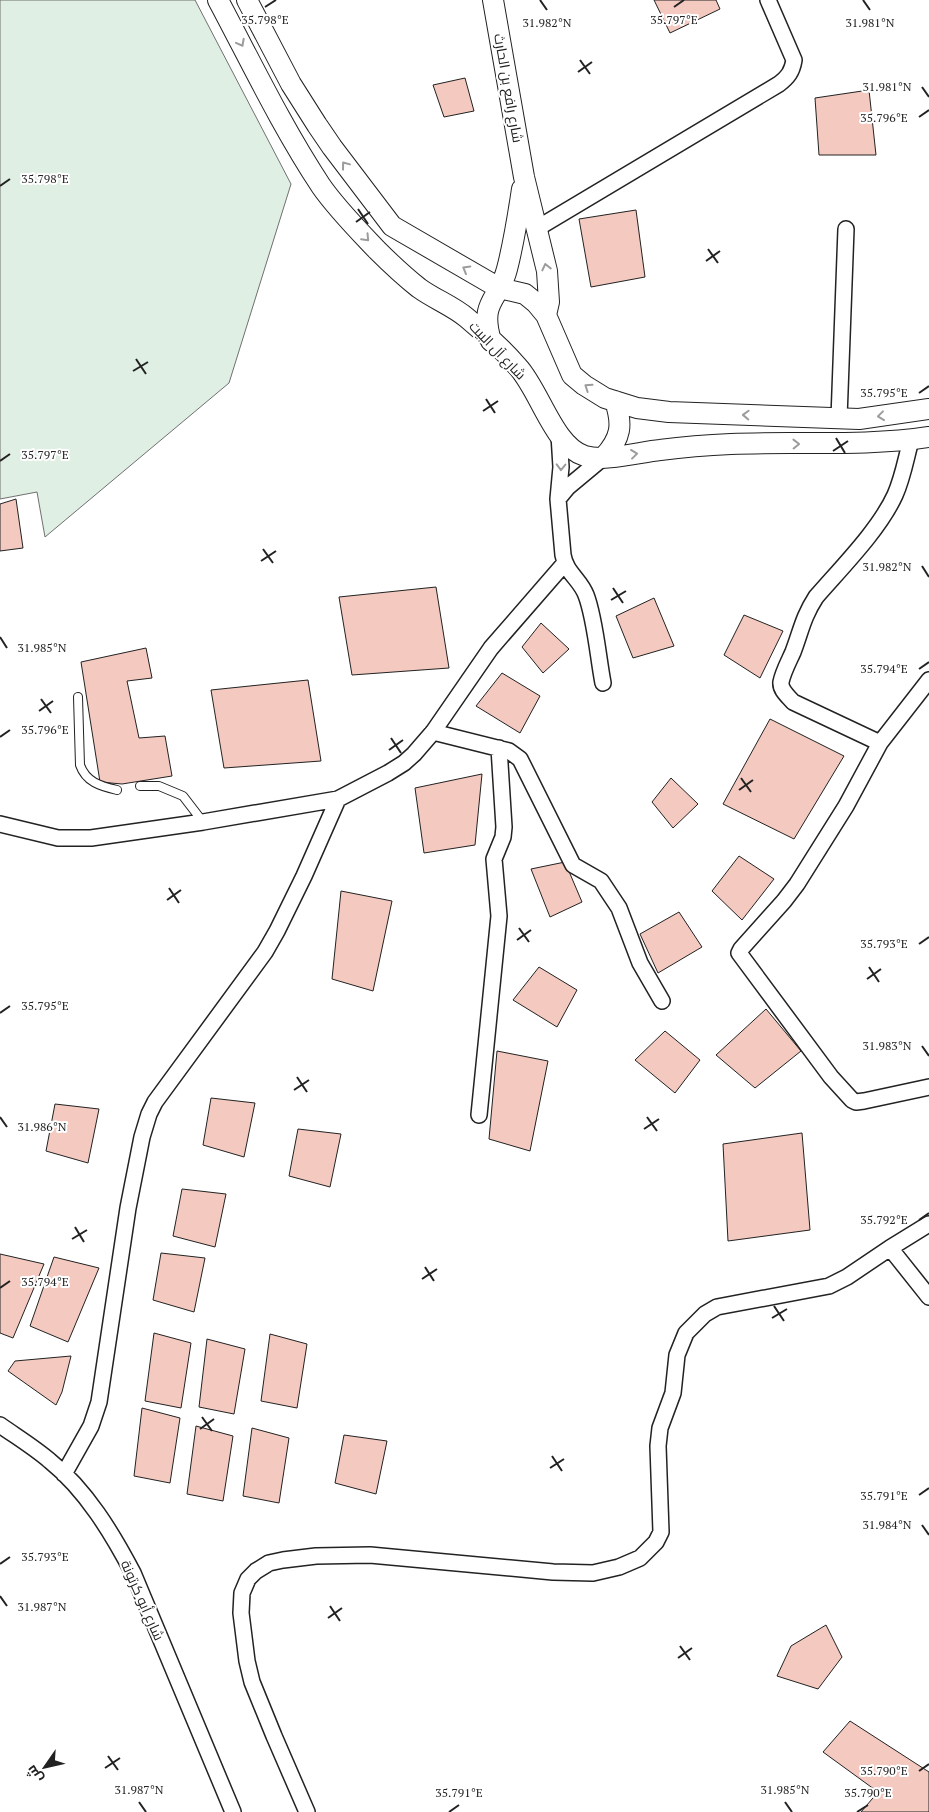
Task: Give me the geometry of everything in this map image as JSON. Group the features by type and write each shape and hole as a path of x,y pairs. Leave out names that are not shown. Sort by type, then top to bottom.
{"street":[{"name":"شارع آل البيت","path":"218,0 270,99 322,186 341,211 378,251 419,288 466,317 521,370 534,389 559,435 567,446 578,453 588,457 634,455 659,450 730,444 866,443 920,438"},
{"path":"247,0 292,84 317,125 392,226 499,288 525,294 536,303 546,315 572,375 584,386 605,398 636,408 669,412 858,419 929,409"},
{"name":"شارع رافع بن الحارث","path":"493,0 524,177 547,271 549,302 546,315"},
{"path":"536,229 779,84 788,76 793,69 794,60 768,0"},
{"name":"شارع رافع بن الحارث","path":"491,341 487,327 487,313 491,300 506,275 524,177"},
{"path":"839,418 846,229"},
{"path":"558,499 568,487 614,445 620,431 620,416 615,401"},
{"path":"559,435 561,467 558,499 564,564 580,584 589,604 603,683"},
{"path":"880,743 793,702 784,692 781,683 808,609 872,530 892,502 920,438"},
{"path":"0,824 58,838 91,838 203,822 338,799 404,763 433,732 491,648 564,564"},
{"path":"929,680 880,743 846,806 798,884 739,953 831,1077 852,1100 856,1102 864,1101 929,1087"},
{"path":"433,732 499,748 513,753 520,759 573,865 600,881 614,901 625,920 640,963 662,1001"},
{"path":"479,1115 499,916 494,859 503,837 504,826 499,748"},
{"path":"64,1474 91,1426 99,1402 128,1208 142,1137 149,1114 161,1094 265,952 304,876 338,799"},
{"path":"307,1812 252,1682 246,1661 241,1613 242,1593 248,1579 256,1571 269,1563 283,1560 316,1556 370,1556 553,1572 593,1573 619,1567 640,1558 656,1542 660,1532 658,1446 660,1428 673,1393 677,1355 686,1333 705,1314 717,1307 829,1286 847,1277 929,1224"},
{"path":"890,1248 929,1297"},
{"name":"شارع أبو كرتونة","path":"0,1425 50,1461 64,1474 88,1501 118,1545 133,1573 233,1812"}],"lane":[{"path":"78,697 80,765 83,773 88,779 100,785 117,790"},
{"path":"140,786 159,786 183,796 203,822"}],"green space":[{"path":"0,0 195,0 291,184 229,383 45,537 37,492 0,499"}],"building":[{"path":"654,0 716,0 720,9 670,33"},
{"path":"465,78 474,111 444,117 433,85"},
{"path":"869,90 876,155 819,155 815,98"},
{"path":"636,210 645,277 591,287 579,219"},
{"path":"16,499 23,548 0,551 0,504"},
{"path":"436,587 449,668 352,675 339,597"},
{"path":"654,598 674,646 633,658 616,616"},
{"path":"744,615 783,631 760,678 724,655"},
{"path":"541,623 569,649 543,673 522,647"},
{"path":"146,648 152,678 127,681 139,738 165,736 172,776 122,784 100,782 81,662"},
{"path":"502,673 540,696 520,733 476,706"},
{"path":"308,680 321,761 224,768 211,690"},
{"path":"770,719 844,756 794,839 723,804"},
{"path":"482,774 475,845 424,853 415,788"},
{"path":"671,778 698,804 673,828 652,802"},
{"path":"739,856 774,879 742,920 712,891"},
{"path":"565,862 582,902 550,917 531,869"},
{"path":"341,891 392,901 373,991 332,979"},
{"path":"679,912 702,947 658,973 640,934"},
{"path":"539,967 577,990 557,1027 513,1000"},
{"path":"766,1009 801,1051 755,1088 716,1055"},
{"path":"665,1031 700,1060 675,1093 635,1060"},
{"path":"497,1051 548,1061 530,1151 489,1139"},
{"path":"211,1098 255,1103 244,1157 203,1145"},
{"path":"55,1104 99,1109 88,1163 46,1151"},
{"path":"298,1129 341,1134 330,1187 289,1176"},
{"path":"802,1133 810,1230 728,1241 723,1144"},
{"path":"182,1189 226,1194 215,1247 173,1236"},
{"path":"161,1253 205,1258 194,1312 153,1300"},
{"path":"0,1254 44,1264 13,1338 0,1333"},
{"path":"54,1257 99,1268 68,1342 30,1326"},
{"path":"154,1333 191,1343 181,1408 145,1401"},
{"path":"270,1334 307,1344 297,1408 261,1401"},
{"path":"207,1339 245,1349 234,1414 199,1407"},
{"path":"71,1356 62,1392 56,1405 8,1371 15,1361"},
{"path":"142,1408 180,1418 170,1483 134,1476"},
{"path":"196,1426 233,1436 223,1501 187,1494"},
{"path":"252,1428 289,1438 279,1503 243,1496"},
{"path":"344,1435 387,1441 376,1494 335,1483"},
{"path":"826,1625 842,1657 818,1689 777,1676 791,1646"},
{"path":"850,1721 929,1772 929,1812 861,1812 878,1792 823,1752"}]}
